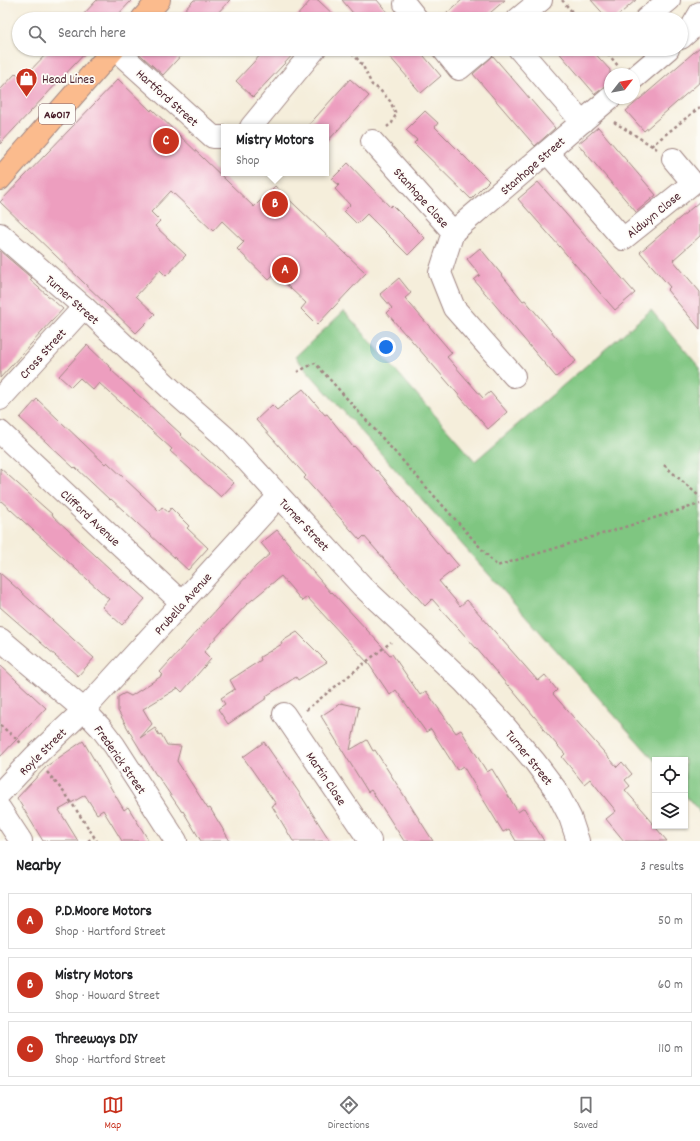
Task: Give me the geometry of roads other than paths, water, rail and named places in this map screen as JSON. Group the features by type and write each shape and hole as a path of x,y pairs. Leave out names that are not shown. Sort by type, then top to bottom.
{"highway":[{"path":"148,12 159,0"},
{"name":"A6017","path":"3,169 108,56"}],"street":[{"path":"526,12 541,0"},
{"path":"654,12 669,0"},
{"path":"688,32 700,13"},
{"name":"Hartford Street","path":"123,56 214,137 221,137"},
{"path":"253,124 309,56"},
{"path":"449,56 459,69 475,56"},
{"path":"528,56 596,110"},
{"path":"636,68 656,56"},
{"name":"Stanhope Street","path":"453,232 596,110"},
{"name":"Stanhope Close","path":"372,141 453,232 440,273 454,308 514,376"},
{"name":"Aldwyn Close","path":"547,152 623,239 693,183 673,158"},
{"name":"Turner Street","path":"0,234 84,307 175,393 226,438 362,586 464,682 503,724 556,790 570,818 578,841"},
{"name":"Cross Street","path":"0,399 84,307"},
{"name":"Clifford Avenue","path":"0,432 182,603"},
{"name":"Prubella Avenue","path":"84,710 279,496"},
{"name":"Frederick Street","path":"0,639 84,710 101,728 114,745 176,841"},
{"name":"Royle Street","path":"0,793 35,756 84,710"},
{"name":"Martin Close","path":"287,719 370,841"},
{"path":"0,809 21,841"}],"place":[{"name":"Head Lines","path":"26,98"},
{"name":"Threeways DIY","path":"166,141"},
{"name":"Mistry Motors","path":"275,204"},
{"name":"P.D.Moore Motors","path":"285,270"}]}
